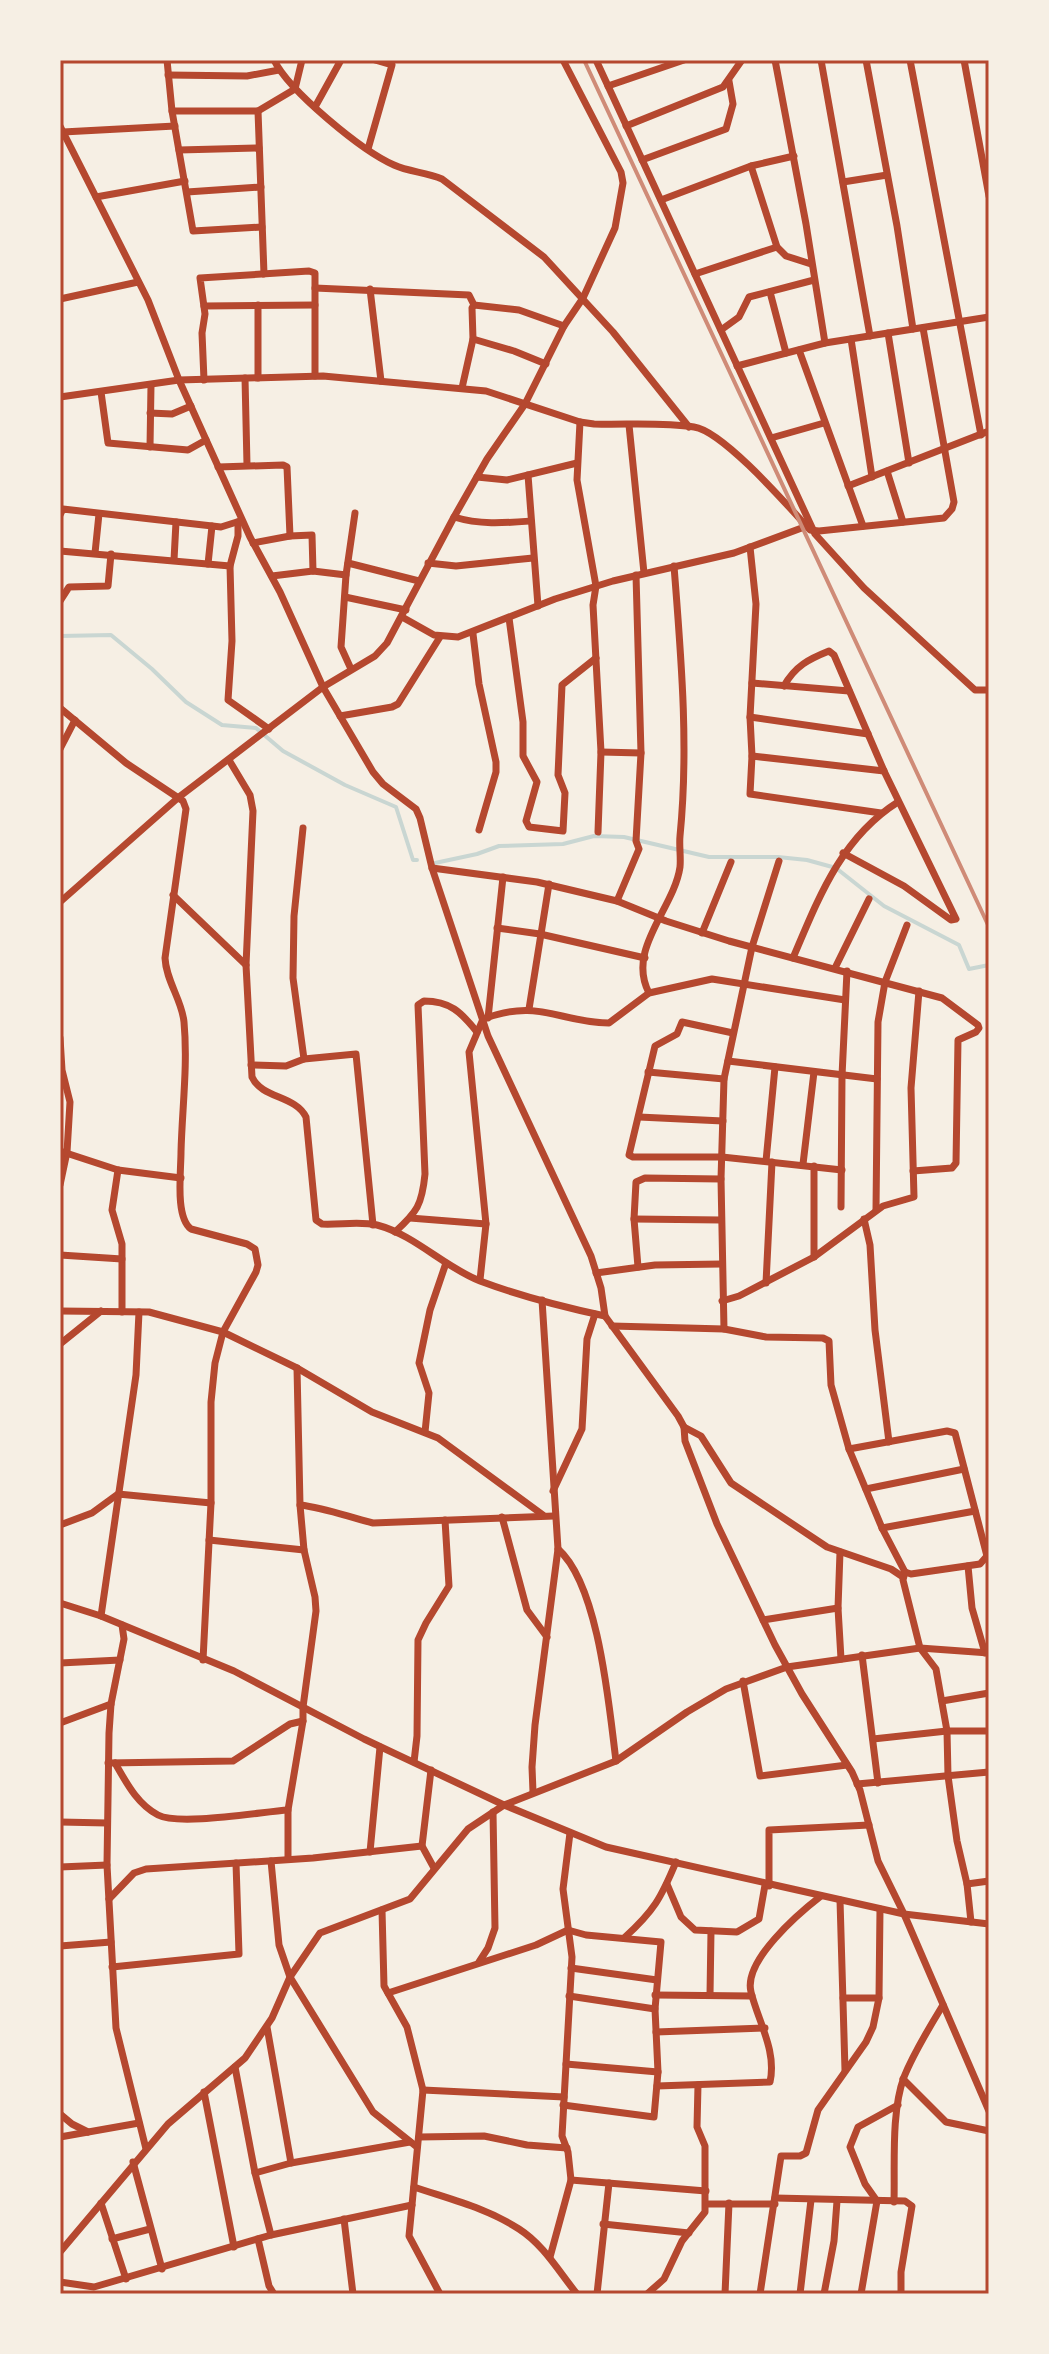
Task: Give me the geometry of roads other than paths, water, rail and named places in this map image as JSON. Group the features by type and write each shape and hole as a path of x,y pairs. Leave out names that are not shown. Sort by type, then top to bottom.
{"street":[{"path":"167,60 172,111 194,232 262,227"},
{"path":"274,60 295,89 368,149 396,166 442,179 525,240 583,298 689,427"},
{"path":"172,111 258,111 295,89 302,60"},
{"path":"315,107 341,60"},
{"path":"368,149 392,65 375,60"},
{"path":"60,902 179,797 323,687 382,650 404,614 454,517 525,404 564,326 583,298 615,228 623,179 563,60"},
{"path":"596,60 810,528"},
{"path":"608,86 684,60"},
{"path":"626,126 723,87 742,60"},
{"path":"775,60 825,343"},
{"path":"821,60 870,336"},
{"path":"866,60 913,329"},
{"path":"848,486 985,433 959,322 910,60"},
{"path":"964,60 989,196"},
{"path":"168,75 247,76 279,70"},
{"path":"642,160 726,129 733,104 729,81"},
{"path":"258,111 264,274"},
{"path":"175,126 61,129 156,319 240,522 272,576 323,687 373,772 383,784 416,809 425,829 432,868 485,1018 568,1211 591,1256 605,1316 684,1427 701,1436 731,1483 827,1547 904,1574 984,1562 987,1556 955,1433 947,1431 849,1449"},
{"path":"60,153 69,144"},
{"path":"179,150 259,148"},
{"path":"661,200 751,166 794,156"},
{"path":"751,166 777,247 786,256 811,264"},
{"path":"843,182 887,175"},
{"path":"96,197 185,181"},
{"path":"187,192 261,187"},
{"path":"695,274 777,247"},
{"path":"204,380 204,306 199,280 202,276 313,272 315,376"},
{"path":"721,330 739,317 749,297 814,280"},
{"path":"60,299 138,282"},
{"path":"315,288 469,295 474,305 473,339 462,388"},
{"path":"370,289 381,381"},
{"path":"770,292 786,353"},
{"path":"258,305 258,378"},
{"path":"204,306 315,305"},
{"path":"474,305 519,310 564,326"},
{"path":"737,366 825,343 989,317"},
{"path":"345,597 404,614 440,637 458,637 596,586 750,547 810,528 944,518 954,502 923,328"},
{"path":"888,333 909,463"},
{"path":"473,339 546,364"},
{"path":"851,339 872,477"},
{"path":"799,350 863,526"},
{"path":"60,397 179,380 315,376 486,391 580,422 689,427 707,431 745,462 864,588 975,690 989,690"},
{"path":"245,378 247,465"},
{"path":"150,447 151,385"},
{"path":"101,392 108,443 188,450 206,440"},
{"path":"150,413 172,414 191,406"},
{"path":"580,422 577,480 596,586 593,605 601,752 598,832"},
{"path":"771,438 824,423"},
{"path":"617,901 639,849 636,841 641,753 640,574 629,425"},
{"path":"477,477 507,480 577,463"},
{"path":"218,467 287,467 290,536"},
{"path":"887,471 903,522"},
{"path":"528,475 538,606"},
{"path":"60,515 63,509 224,527 240,522"},
{"path":"351,669 341,649 346,575 355,513"},
{"path":"95,553 99,514"},
{"path":"454,517 486,524 531,521"},
{"path":"174,560 176,522"},
{"path":"240,522 230,566 232,641 228,700 269,729"},
{"path":"208,564 212,526"},
{"path":"253,543 310,535 314,537 313,571"},
{"path":"750,547 756,604 750,717 750,794 881,813"},
{"path":"60,551 230,566"},
{"path":"60,601 69,587 108,586 111,554"},
{"path":"428,563 456,566 533,558"},
{"path":"348,563 419,581"},
{"path":"649,993 643,981 645,958 650,934 680,867 685,784 674,566"},
{"path":"272,576 313,571 346,575"},
{"path":"509,618 523,722 523,756 537,782 526,821 529,827 563,831 565,793 558,775 562,685 596,658"},
{"path":"473,634 479,684 496,762 496,772 479,830"},
{"path":"340,716 398,704 440,637"},
{"path":"784,686 799,665 829,651 834,655 898,802 956,919 951,920 904,886 843,853"},
{"path":"752,683 849,691"},
{"path":"60,708 126,763 179,797 186,809 165,958 165,970 184,1024 181,1178 185,1225 247,1244 255,1249 258,1265 223,1332 215,1363 211,1402 211,1503 203,1660"},
{"path":"750,717 868,734"},
{"path":"60,749 75,720"},
{"path":"601,752 641,753"},
{"path":"752,756 884,771"},
{"path":"229,760 252,802 246,965 251,1065 255,1084 298,1105 306,1117 316,1220 322,1224 373,1225 395,1232 480,1280 605,1316"},
{"path":"793,958 825,882 843,853 881,813 898,802"},
{"path":"303,828 294,916 293,978 304,1059"},
{"path":"724,1329 721,1179 724,1079 752,947 779,861"},
{"path":"702,933 731,862"},
{"path":"432,868 549,884 617,901 702,933 947,999 979,1028 958,1040 955,1166 913,1171"},
{"path":"480,1280 486,1224 469,1052 485,1018 503,877"},
{"path":"529,1009 549,884"},
{"path":"173,895 246,965"},
{"path":"835,968 869,899"},
{"path":"876,1210 878,1022 885,982 907,925"},
{"path":"497,928 540,934 645,958"},
{"path":"841,1207 847,971"},
{"path":"485,1018 503,1011 529,1009 609,1023 649,993 712,979 845,1000"},
{"path":"722,1301 739,1296 814,1257 876,1210 914,1197 911,1088 919,991"},
{"path":"395,1232 418,1208 425,1174 418,1005 424,1001 448,1004 464,1016 477,1032"},
{"path":"733,1033 682,1022 677,1034 655,1046 629,1152 633,1157 722,1157 842,1170"},
{"path":"60,1038 62,1070 70,1093 60,1185"},
{"path":"251,1065 286,1066 304,1059 354,1053 357,1056 373,1225"},
{"path":"728,1061 877,1079"},
{"path":"766,1283 775,1067"},
{"path":"648,1072 724,1079"},
{"path":"803,1164 814,1072"},
{"path":"639,1117 723,1121"},
{"path":"63,1152 118,1170 181,1178"},
{"path":"814,1166 814,1257"},
{"path":"118,1170 112,1210 122,1244 122,1312"},
{"path":"638,1267 634,1219 636,1182 639,1179 721,1179"},
{"path":"410,1218 486,1224"},
{"path":"634,1219 721,1220"},
{"path":"864,1219 870,1245 875,1330 889,1442"},
{"path":"60,1255 122,1259"},
{"path":"425,1432 429,1393 419,1363 430,1310 446,1263"},
{"path":"596,1273 638,1267 722,1264"},
{"path":"533,1792 535,1725 558,1549 542,1300"},
{"path":"60,1301 63,1311 160,1314 223,1332 297,1368 372,1412 438,1438 543,1515"},
{"path":"60,1344 101,1311"},
{"path":"101,1616 136,1375 139,1312"},
{"path":"553,1491 582,1429 587,1339 595,1314"},
{"path":"612,1326 724,1329 766,1337 823,1338 829,1341 831,1385 849,1449 904,1574 920,1648 936,1669 947,1731 948,1776 971,1922"},
{"path":"288,1859 288,1810 303,1721 316,1611 304,1550 300,1505 297,1368"},
{"path":"684,1427 685,1441 717,1524 763,1620 787,1667 857,1784 878,1861 989,2111"},
{"path":"866,1489 964,1469"},
{"path":"60,1525 92,1513 118,1494 211,1503"},
{"path":"300,1505 328,1509 373,1523 554,1516"},
{"path":"882,1528 975,1511"},
{"path":"502,1517 527,1610 547,1637"},
{"path":"414,1762 418,1640 449,1586 445,1520"},
{"path":"209,1540 304,1550"},
{"path":"558,1549 574,1566 601,1648 616,1761"},
{"path":"840,1552 838,1608 841,1659"},
{"path":"60,2252 168,2124 245,2058 267,2027 290,1977 320,1933 410,1899 468,1829 493,1812 533,1792 616,1761 687,1712 743,1681 787,1667 920,1648 987,1653 972,1608 968,1566"},
{"path":"60,1603 101,1616 234,1671 380,1747 504,1805 606,1847 904,1914 989,1924"},
{"path":"763,1620 838,1608"},
{"path":"122,1625 124,1639 111,1704 107,1865 116,2028 146,2149"},
{"path":"862,1655 878,1783"},
{"path":"60,1663 120,1660"},
{"path":"743,1681 760,1776 847,1765"},
{"path":"942,1701 989,1693"},
{"path":"60,1723 111,1704"},
{"path":"111,1763 233,1761 290,1724 303,1721"},
{"path":"873,1739 947,1731 989,1731"},
{"path":"370,1852 380,1747"},
{"path":"111,1763 146,1807 172,1820 288,1810"},
{"path":"431,1770 422,1846 434,1868"},
{"path":"857,1784 989,1772"},
{"path":"479,1962 495,1928 493,1812"},
{"path":"60,1822 107,1823"},
{"path":"667,1884 688,1926 695,1930 737,1932 755,1923 760,1914 767,1885 767,1834 771,1829 869,1825"},
{"path":"550,2257 571,2180 567,2148 562,2136 571,1968 563,1889 570,1833"},
{"path":"109,1899 134,1873 146,1869 271,1861 422,1846"},
{"path":"271,1861 279,1945 290,1977 373,2112 414,2144"},
{"path":"624,1938 654,1909 676,1862"},
{"path":"112,1967 239,1954 236,1863"},
{"path":"60,1867 107,1865"},
{"path":"967,1884 989,1881"},
{"path":"657,2086 770,2082 765,2028 749,1988 753,1973 780,1930 821,1896"},
{"path":"840,1900 845,2070"},
{"path":"760,2294 781,2156 806,2153 818,2110 866,2042 873,2027 879,1998 880,1909"},
{"path":"382,1910 384,1986 407,2027 423,2090 419,2137 414,2144 409,2236 440,2294"},
{"path":"388,1993 536,1945 568,1930 663,1944 655,1995 658,2072 653,2118 564,2101 423,2090"},
{"path":"710,1995 711,1931"},
{"path":"60,1946 111,1942"},
{"path":"571,1968 657,1980"},
{"path":"655,1995 752,1996"},
{"path":"569,1996 655,2009"},
{"path":"843,1998 879,1998"},
{"path":"894,2202 898,2105 903,2079 943,2005"},
{"path":"267,2027 291,2163"},
{"path":"656,2032 765,2028"},
{"path":"566,2064 658,2072"},
{"path":"235,2067 255,2173 271,2235"},
{"path":"903,2079 946,2122 989,2131"},
{"path":"647,2294 664,2279 682,2241 702,2217 707,2204 705,2146 697,2127 698,2085"},
{"path":"204,2092 234,2247"},
{"path":"861,2294 877,2201 865,2184 850,2147 858,2127 898,2105"},
{"path":"60,2114 89,2132"},
{"path":"60,2137 139,2123"},
{"path":"419,2137 484,2136 527,2145 567,2148"},
{"path":"255,2173 291,2163 414,2144"},
{"path":"133,2162 162,2269"},
{"path":"571,2180 706,2191"},
{"path":"597,2294 609,2183"},
{"path":"414,2187 490,2213 521,2230 550,2257 577,2294"},
{"path":"800,2294 811,2200"},
{"path":"707,2204 811,2200 905,2201 912,2206 901,2272 901,2294"},
{"path":"824,2294 834,2241 837,2201"},
{"path":"101,2203 126,2279"},
{"path":"725,2294 729,2203"},
{"path":"60,2282 94,2287 271,2235 412,2205"},
{"path":"344,2219 353,2294"},
{"path":"603,2224 689,2233"},
{"path":"112,2239 150,2229"},
{"path":"258,2239 269,2286 274,2294"}],"waterway":[{"path":"60,636 111,635 186,702 222,725 256,728 283,751 345,785 396,807 413,860 417,860"},
{"path":"435,863 499,846 563,844 594,836 624,837 709,857 807,860 836,868 884,906 959,945 969,969 989,965"}],"railway":[{"path":"584,60 989,927"}]}
